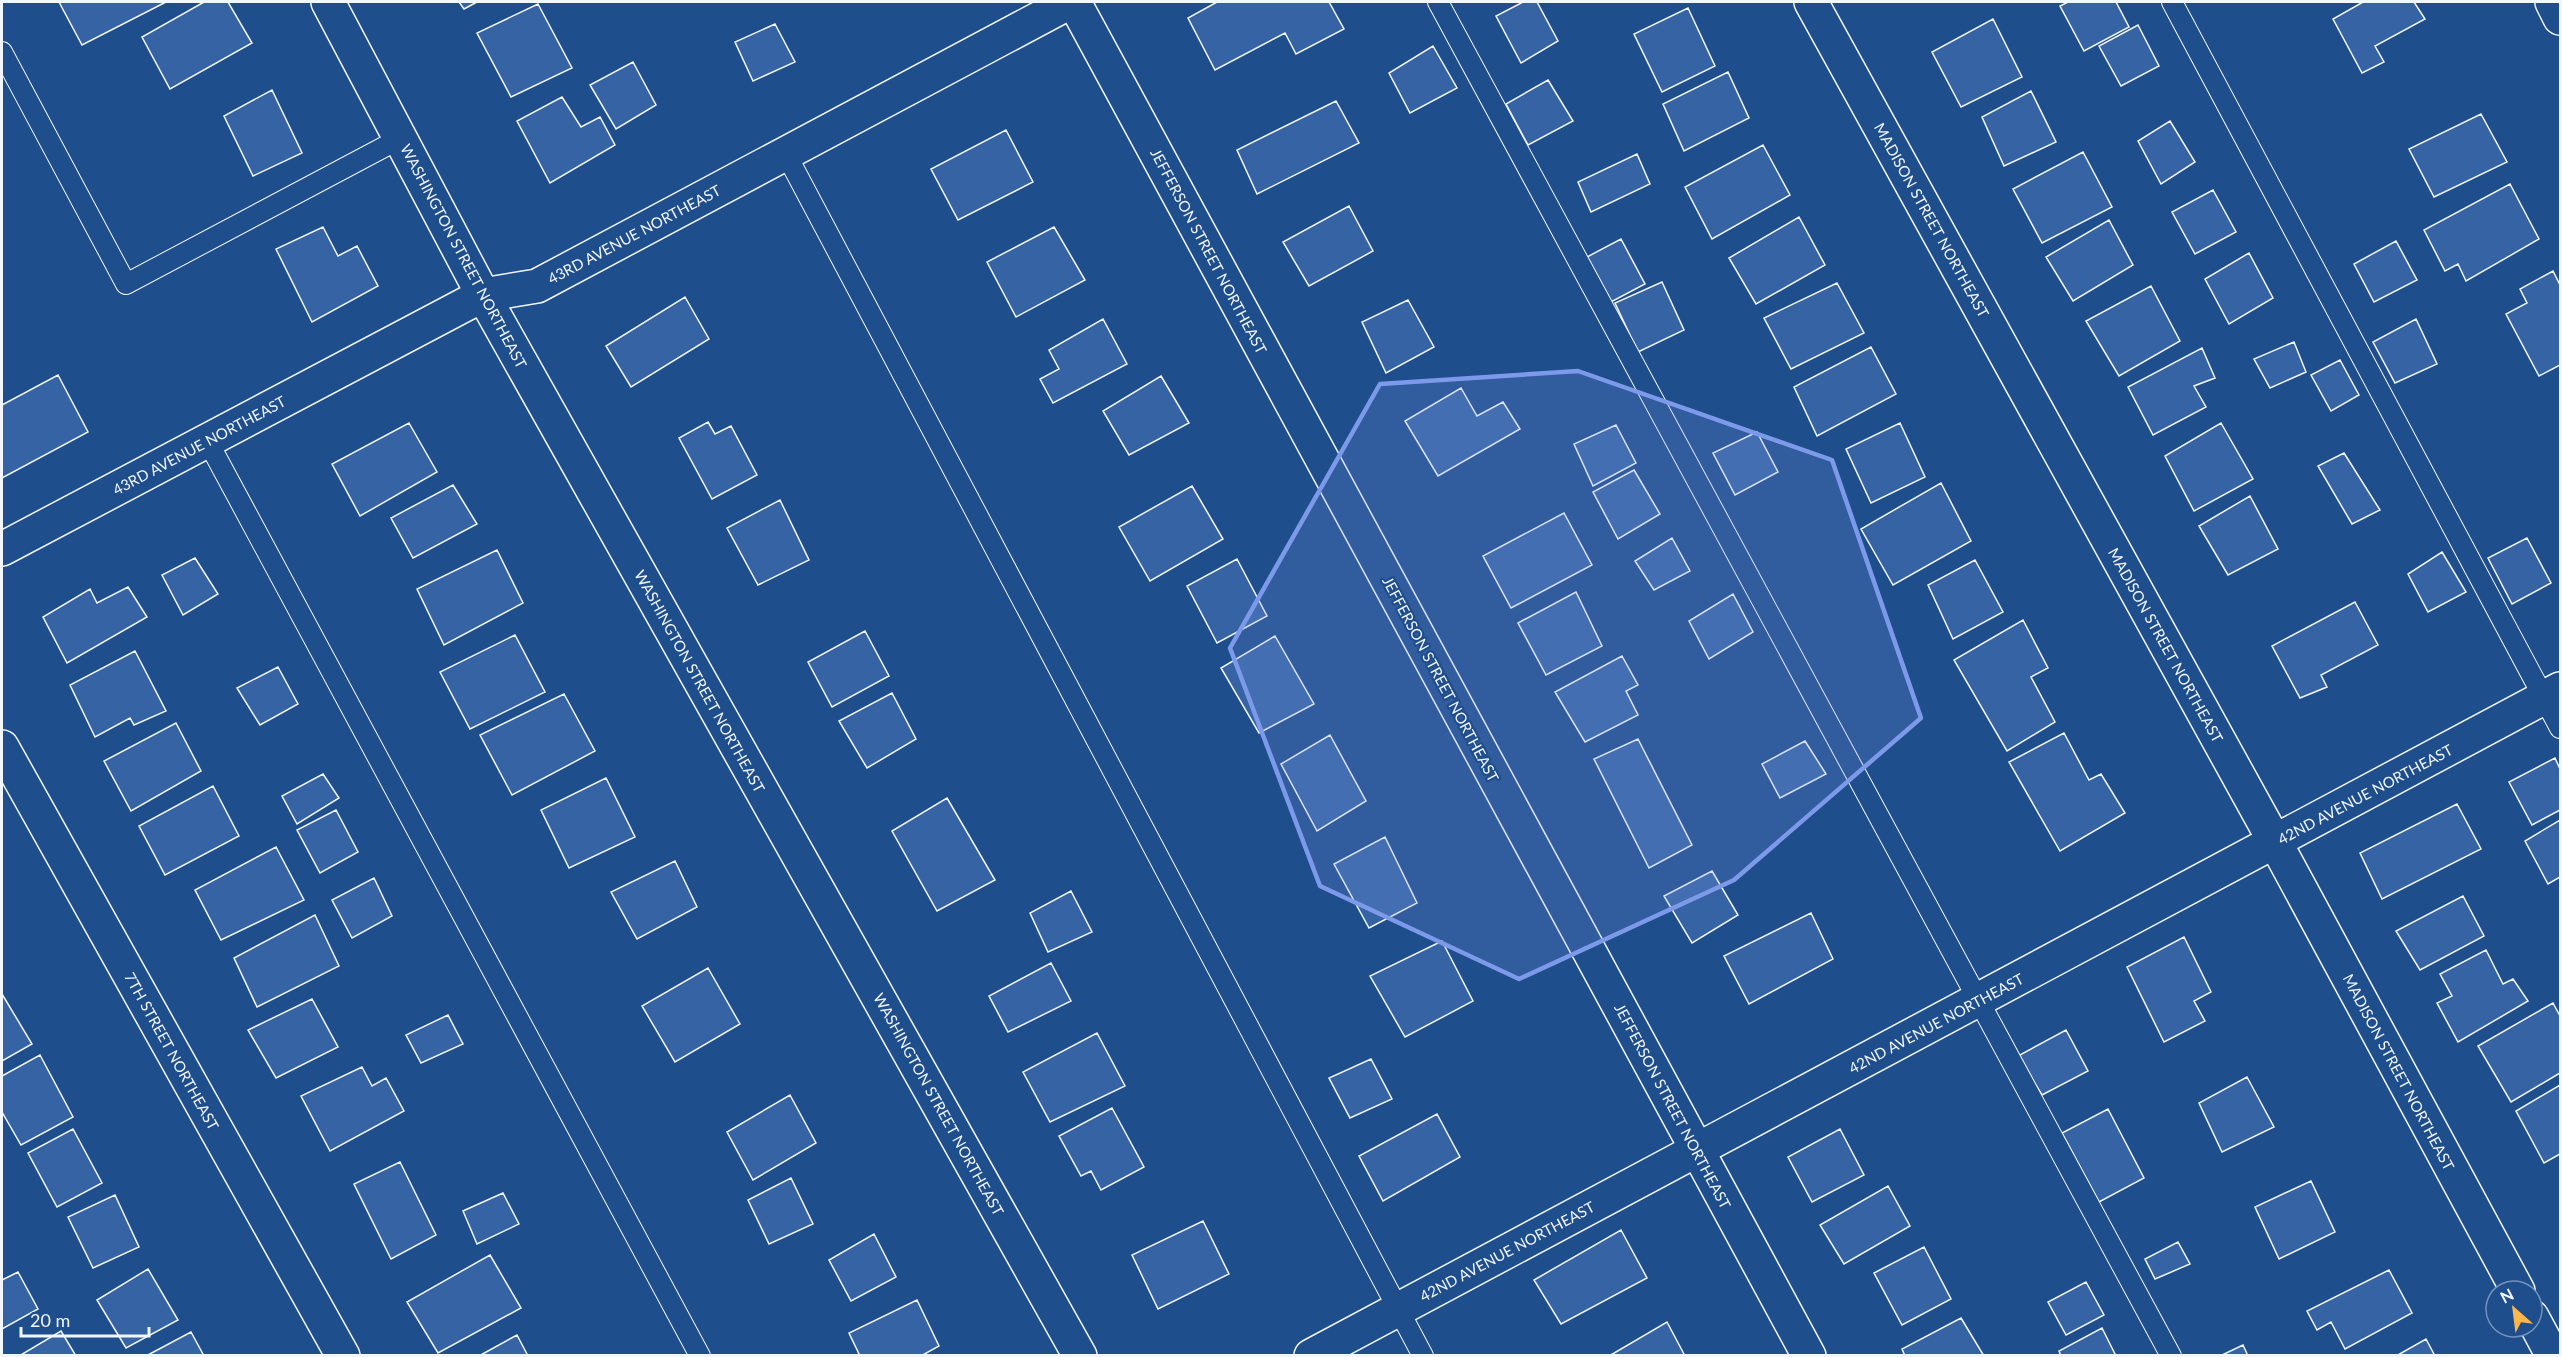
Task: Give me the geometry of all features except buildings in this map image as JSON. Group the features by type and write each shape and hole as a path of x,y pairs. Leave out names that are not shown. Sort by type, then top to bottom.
{"street":[{"name":"WASHINGTON STREET NORTHEAST","path":"328,2 483,295 1080,1356"},
{"name":"43RD AVENUE NORTHEAST","path":"2,549 483,295 537,286 1072,2"},
{"name":"JEFFERSON STREET NORTHEAST","path":"1072,2 1809,1356"},
{"name":"MADISON STREET NORTHEAST","path":"1811,2 2275,842 2512,1279"},
{"path":"2552,2 2560,18"},
{"name":"42ND AVENUE NORTHEAST","path":"1311,1356 2552,693"},
{"name":"7TH STREET NORTHEAST","path":"2,747 343,1356"},
{"path":"2544,1339 2553,1356"}],"lane":[{"path":"1438,2 1980,1000 2170,1356"},
{"path":"2172,2 2552,693 2560,728"},
{"path":"2,52 126,284 400,138"},
{"path":"786,154 1423,1356"},
{"path":"207,440 700,1356"}],"highlighted area":[{"path":"1578,371 1832,460 1921,718 1734,880 1519,979 1320,886 1230,648 1380,384"}]}
